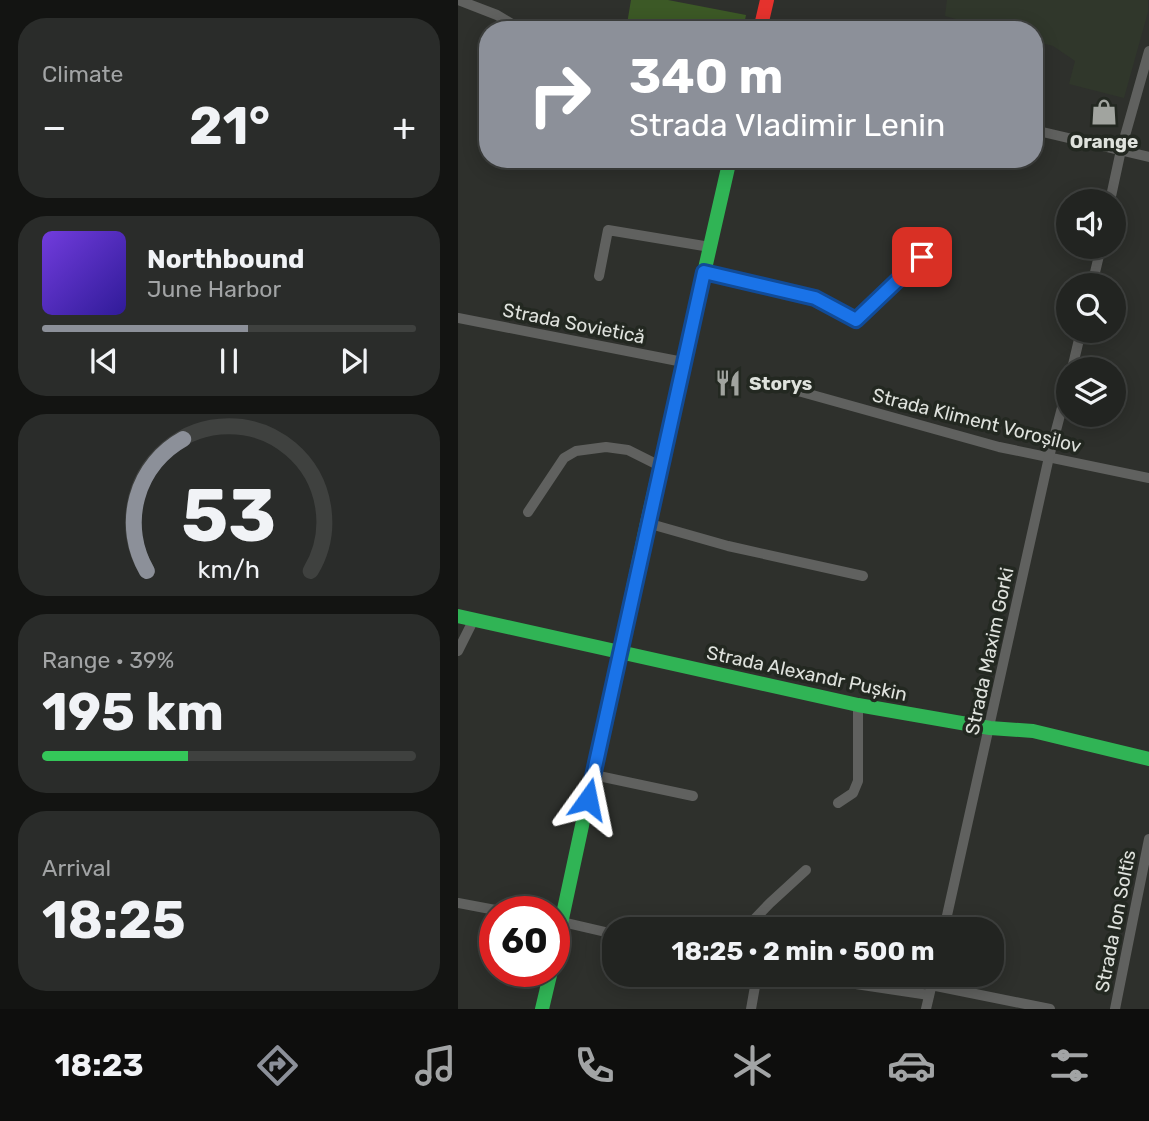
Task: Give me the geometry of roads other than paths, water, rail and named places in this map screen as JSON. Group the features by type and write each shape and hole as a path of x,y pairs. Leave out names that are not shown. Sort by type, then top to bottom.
{"main road":[{"path":"762,21 767,0"},
{"path":"564,896 728,168"},
{"name":"Strada Alexandr Pușkin","path":"458,616 858,705 1033,732 1149,759"},
{"path":"542,1009 547,987"}],"street":[{"path":"458,0 507,21"},
{"path":"1113,189 1149,51"},
{"path":"1043,132 1149,157"},
{"path":"599,276 607,230 710,247"},
{"path":"704,272 815,298 856,320 933,245"},
{"name":"Strada Sovietică","path":"458,318 683,362"},
{"name":"Strada Kliment Voroșilov","path":"798,391 999,447 1149,478"},
{"name":"Strada Maxim Gorki","path":"947,917 1057,427"},
{"path":"528,512 564,458 576,451 606,447 628,450 660,466"},
{"path":"648,523 728,546 863,576"},
{"path":"458,650 474,619"},
{"path":"838,803 853,793 858,781 858,705"},
{"path":"593,775 693,796"},
{"name":"Strada Ion Soltîs","path":"1115,1009 1149,839"},
{"path":"757,917 806,870"},
{"path":"458,903 479,907"},
{"path":"570,924 602,931"},
{"path":"751,1009 755,987"},
{"path":"926,1009 932,987"},
{"path":"942,987 1050,1009"}],"place":[{"name":"Orange","path":"1104,112"},
{"name":"Storys","path":"728,383"}]}
